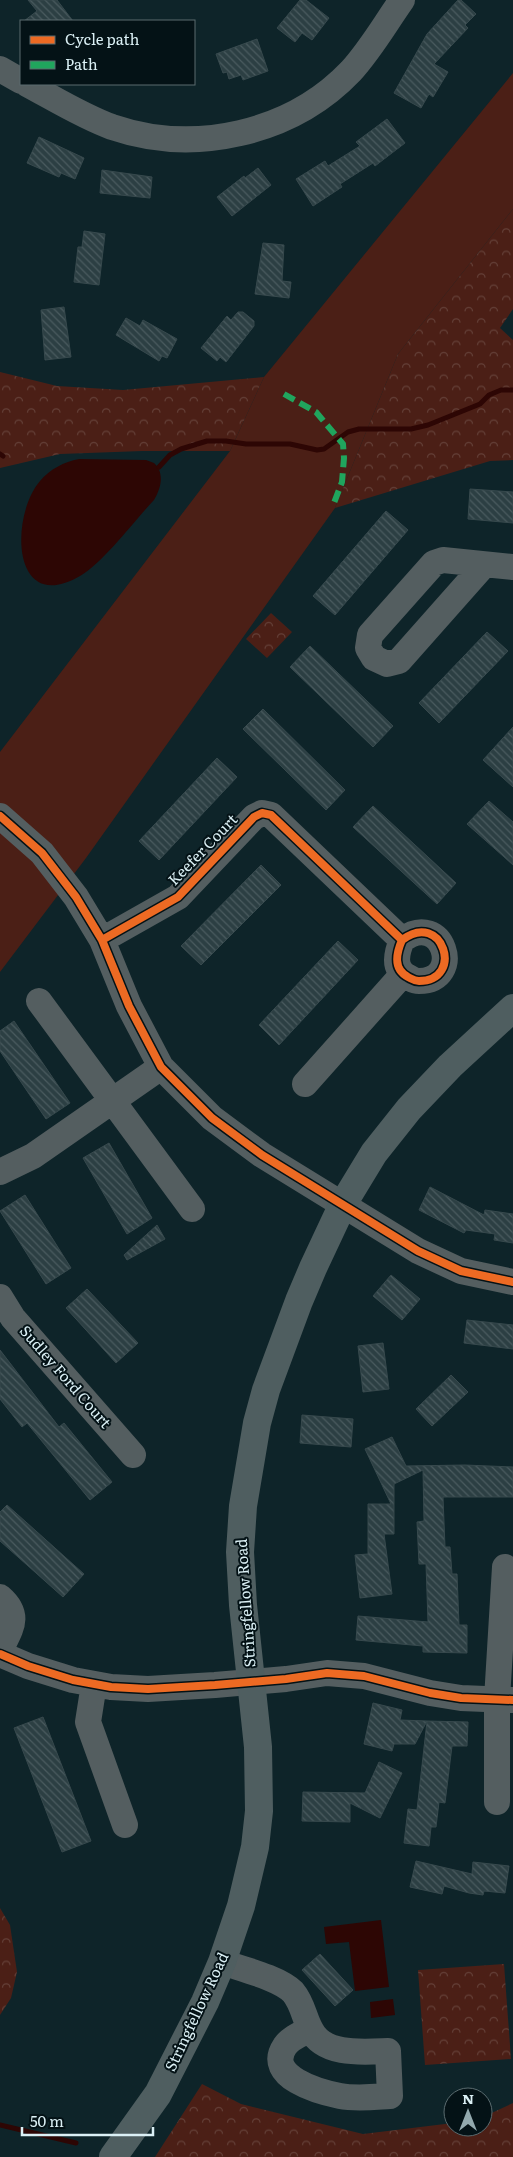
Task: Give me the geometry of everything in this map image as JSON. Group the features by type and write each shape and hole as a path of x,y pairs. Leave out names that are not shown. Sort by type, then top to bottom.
{"main road":[{"name":"Stringfellow Road","path":"113,2157 158,2094 173,2067 222,1962 241,1906 255,1847 259,1811 258,1747 240,1552 244,1506 257,1423 266,1390 299,1302 343,1204 374,1153 409,1109 450,1066 513,1008"}],"street":[{"path":"29,85 95,120 131,132 182,140 229,136 286,117 320,97 349,73 362,58 402,0"},
{"path":"0,69 20,79"},
{"path":"484,565 513,567"},
{"name":"Keefer Court","path":"102,940 178,897 254,816 262,813 272,814 402,940"},
{"path":"0,816 23,835 52,866 76,897 102,940 128,1006 161,1067 200,1107 228,1132 262,1155 418,1251 461,1271 513,1282"},
{"path":"422,931 433,936 442,944 446,954 445,965 438,975 428,980 415,981 403,974 396,964 397,952 402,940 412,933 422,931"},
{"path":"305,1084 403,974"},
{"path":"39,1001 192,1209"},
{"path":"0,1172 33,1156 161,1067"},
{"name":"Sudley Ford Court","path":"0,1297 13,1318 133,1455"},
{"path":"497,1802 505,1700 506,1567"},
{"path":"0,1597 9,1604 13,1615 12,1624 0,1652 28,1666 94,1684 148,1689 251,1682 328,1673 364,1676 430,1693 461,1698 505,1700"},
{"path":"94,1684 88,1722 125,1825"},
{"path":"222,1962 277,1982 292,1992 304,2010 310,2029"}],"green space":[{"path":"513,73 513,209 398,354 335,508 86,858 0,972 0,752 230,451 264,377"},
{"path":"513,209 513,309 500,328 513,340 513,460 490,461 335,508 398,354"},
{"path":"0,372 57,386 123,390 264,377 230,451 142,451 60,454 0,468"},
{"path":"271,613 292,632 267,658 246,639"},
{"path":"0,1908 10,1925 17,1972 11,1998 0,2015"},
{"path":"504,1964 511,2059 425,2065 418,1970"},
{"path":"202,2084 241,2104 363,2134 443,2124 443,2137 493,2137 493,2112 513,2103 513,2157 155,2157"}],"shaded area":[{"path":"79,459 146,460 154,463 161,476 158,491 154,500 119,541 89,570 80,576 57,585 40,583 29,573 23,557 21,537 24,516 30,497 40,481 58,467"},
{"path":"381,1920 389,1987 355,1991 349,1942 326,1944 324,1927"},
{"path":"393,1999 395,2015 371,2018 370,2002"}],"building":[{"path":"28,0 57,0 72,20 25,20 37,11"},
{"path":"300,0 306,0 329,18 312,40 302,33 295,42 277,28"},
{"path":"458,0 461,0 476,14 465,25 468,28 434,64 448,72 433,97 429,94 421,108 394,93 427,34"},
{"path":"257,39 268,71 243,80 241,75 229,79 227,72 223,73 216,54"},
{"path":"387,119 405,143 375,166 373,163 340,184 342,187 313,206 296,179 325,161 328,166 360,146 356,142"},
{"path":"39,137 84,158 75,179 61,173 59,177 27,163"},
{"path":"258,168 271,185 232,216 217,197 244,176 245,178"},
{"path":"102,170 152,177 150,198 100,193"},
{"path":"84,231 105,234 99,285 74,282 78,247 82,247"},
{"path":"263,243 284,245 282,281 291,282 289,298 255,294"},
{"path":"64,307 71,357 45,360 41,310"},
{"path":"238,312 243,312 254,321 254,326 226,362 220,357 217,361 201,348 227,316 231,320"},
{"path":"126,318 140,326 143,320 177,339 167,358 162,356 159,361 116,335"},
{"path":"470,489 513,492 513,523 468,519"},
{"path":"386,511 408,530 335,615 313,596"},
{"path":"487,632 508,651 439,723 419,703"},
{"path":"310,646 393,726 373,747 290,667"},
{"path":"263,709 345,790 326,810 243,729"},
{"path":"513,727 513,787 483,760"},
{"path":"217,758 237,777 159,860 139,841"},
{"path":"489,801 513,822 513,865 467,824"},
{"path":"373,806 456,883 437,904 353,827"},
{"path":"261,865 281,885 201,965 181,946"},
{"path":"338,941 358,960 279,1045 259,1025"},
{"path":"14,1021 70,1103 46,1119 0,1051 0,1031"},
{"path":"109,1143 152,1218 127,1234 83,1158"},
{"path":"430,1187 484,1215 485,1210 513,1214 513,1243 494,1240 495,1234 466,1230 464,1233 419,1210"},
{"path":"25,1195 71,1268 46,1284 0,1211"},
{"path":"157,1225 165,1239 127,1260 124,1255"},
{"path":"391,1275 420,1299 402,1320 373,1296"},
{"path":"87,1289 138,1343 116,1363 66,1308"},
{"path":"467,1320 513,1325 513,1349 464,1343"},
{"path":"383,1343 389,1389 363,1392 358,1346"},
{"path":"0,1350 59,1427 64,1423 112,1482 90,1500 27,1423 22,1427 0,1399"},
{"path":"451,1375 468,1392 432,1426 416,1409"},
{"path":"302,1415 353,1419 351,1447 300,1443"},
{"path":"392,1437 406,1466 465,1465 513,1467 513,1497 443,1497 445,1547 450,1547 452,1574 457,1574 459,1625 467,1625 467,1653 423,1652 423,1646 356,1640 358,1616 428,1622 426,1564 419,1564 417,1522 424,1521 423,1470 394,1484 394,1534 384,1534 392,1594 360,1598 355,1555 368,1554 368,1504 391,1504 365,1449"},
{"path":"7,1505 84,1574 63,1597 0,1541 0,1512"},
{"path":"373,1703 402,1710 400,1720 427,1721 415,1744 394,1744 392,1751 364,1744"},
{"path":"43,1717 91,1841 62,1852 14,1728"},
{"path":"427,1721 468,1722 467,1746 452,1746 445,1803 439,1802 436,1827 431,1827 429,1846 404,1843 408,1809 417,1810"},
{"path":"379,1762 402,1773 380,1818 350,1803 350,1822 302,1821 303,1792 365,1793"},
{"path":"416,1861 472,1874 473,1862 509,1866 505,1893 484,1891 483,1895 444,1886 442,1894 410,1887"},
{"path":"320,1954 353,1990 335,2006 302,1970"}],"waterway":[{"path":"159,467 170,455 181,449 207,441 246,444 290,444 317,450 324,449 348,432 359,429 411,429 428,425 480,404 489,395 501,390 513,390"},
{"path":"0,2125 76,2143"}],"marked path":[{"path":"284,394 316,412 343,444 342,482 334,503"}],"cycle path":[{"path":"102,940 178,897 254,817 262,813 271,815 402,940 416,933 428,933 438,939 443,949 445,960 442,970 433,978 419,981 403,974 397,961 402,940"},
{"path":"0,816 42,853 76,897 102,940 129,1006 161,1067 212,1118 262,1155 418,1251 461,1271 513,1282"},
{"path":"0,1654 28,1666 73,1680 111,1687 148,1689 215,1685 286,1679 327,1673 364,1676 430,1693 461,1698 513,1700"}]}
